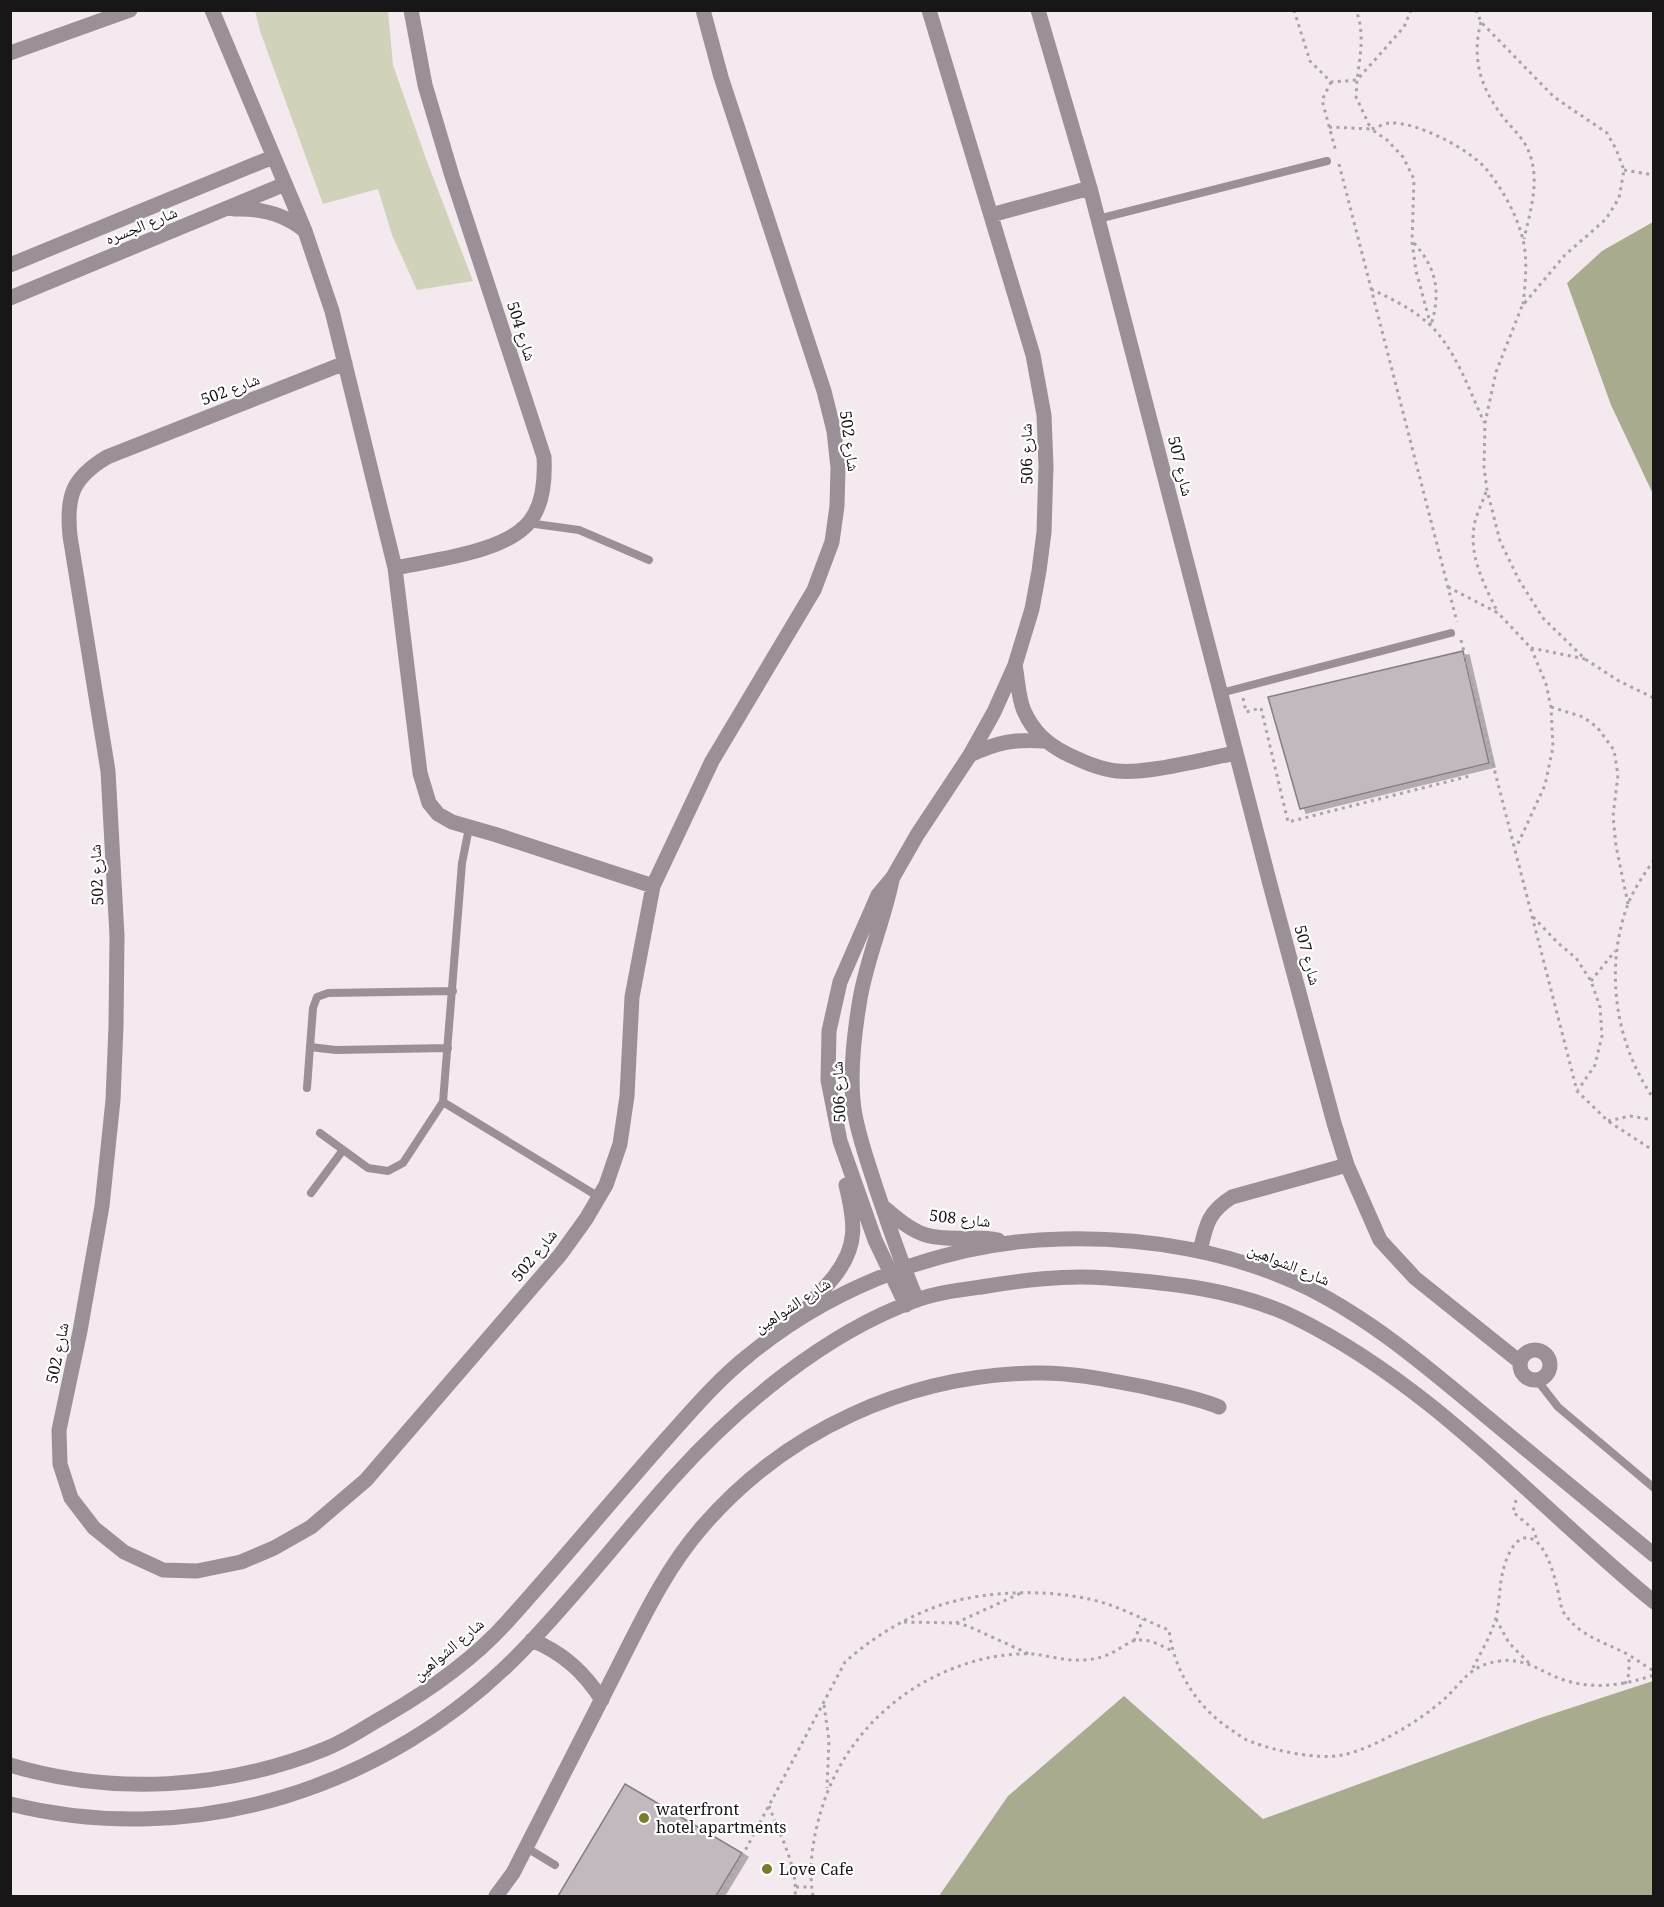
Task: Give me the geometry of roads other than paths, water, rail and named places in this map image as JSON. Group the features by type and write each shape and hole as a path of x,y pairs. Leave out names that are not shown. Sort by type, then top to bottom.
{"street":[{"path":"10,54 130,10"},
{"path":"212,10 305,231 332,311 395,568 420,773 429,803 438,814 452,822 652,886"},
{"name":"شارع 504","path":"395,568 486,549 509,539 534,516 541,497 545,474 544,457 425,85 411,10"},
{"name":"شارع 502","path":"345,363 106,457 89,468 78,480 68,512 108,771 117,936 113,1100 102,1206 80,1331 59,1430 60,1464 72,1498 94,1528 124,1552 163,1570 197,1572 241,1562 274,1548 311,1527 366,1480 560,1255 586,1219 606,1185 620,1144 627,1096 632,997 652,886 712,761 814,590 832,543 837,506 838,468 834,431 824,391 721,77 703,10"},
{"name":"شارع 506","path":"912,1302 897,1272 875,1240 846,1158 829,1090 829,1031 840,982 879,895 893,877 916,835 970,755 994,712 1015,665 1032,609 1044,532 1046,466 1044,415 1033,355 929,10"},
{"name":"شارع 507","path":"1038,10 1090,188 1236,753 1347,1165 1380,1240 1415,1278 1520,1362"},
{"name":"شارع الجسره","path":"10,265 273,158"},
{"name":"شارع الجسره","path":"10,298 285,184"},
{"path":"991,215 1090,188"},
{"path":"228,209 252,208 268,211 294,222 305,231"},
{"path":"1015,665 1023,708 1033,727 1044,741 1079,760 1119,771 1173,765 1236,753"},
{"path":"970,755 993,744 1014,740 1044,741"},
{"name":"شارع 506","path":"893,877 889,899 872,949 860,999 853,1074 853,1107 858,1133 882,1206 897,1272"},
{"name":"شارع 506","path":"801,1318 841,1267 851,1247 853,1219 845,1178 846,1158"},
{"path":"1200,1251 1209,1217 1219,1205 1232,1197 1347,1165"},
{"name":"شارع 508","path":"882,1206 913,1229 924,1234 939,1237 981,1238 1006,1244"},
{"name":"شارع الشواهين","path":"10,1765 53,1777 100,1783 174,1783 268,1768 338,1743 425,1693 465,1663 505,1624 594,1520 720,1382 745,1358 801,1318 844,1293 940,1257 1045,1239 1098,1238 1147,1242 1200,1251 1267,1272 1304,1287 1343,1307 1433,1371 1653,1555"},
{"path":"10,1804 83,1817 174,1819 243,1807 287,1796 380,1759 433,1727 485,1684 532,1640 578,1591 676,1474 750,1402 786,1374 863,1323 912,1302 961,1290 1034,1278 1084,1276 1151,1281 1208,1289 1258,1303 1295,1317 1355,1352 1418,1396 1520,1481 1653,1602"},
{"path":"1533,1350 1543,1352 1549,1359 1550,1368 1545,1377 1536,1380 1527,1378 1521,1371 1520,1362 1524,1353 1533,1350"},
{"path":"496,1896 513,1874 527,1848 661,1587 702,1527 731,1496 764,1467 804,1438 845,1417 890,1399 940,1383 992,1375 1037,1373 1083,1376 1200,1399 1219,1407"},
{"path":"532,1640 551,1648 582,1672 602,1700"}],"lane":[{"path":"1098,219 1327,161"},
{"path":"528,523 579,530 649,560"},
{"path":"1221,693 1450,633"},
{"path":"320,1133 368,1168 388,1171 403,1162 443,1102 462,863 469,828"},
{"path":"307,1088 313,1008 317,997 328,993 453,991"},
{"path":"310,1047 336,1050 448,1048"},
{"path":"443,1102 599,1197"},
{"path":"311,1193 343,1150"},
{"path":"1536,1380 1558,1407 1653,1488"},
{"path":"527,1848 555,1865"}],"place":[{"name":"waterfront hotel apartments","path":"644,1818"},
{"name":"Love Cafe","path":"767,1869"}]}
